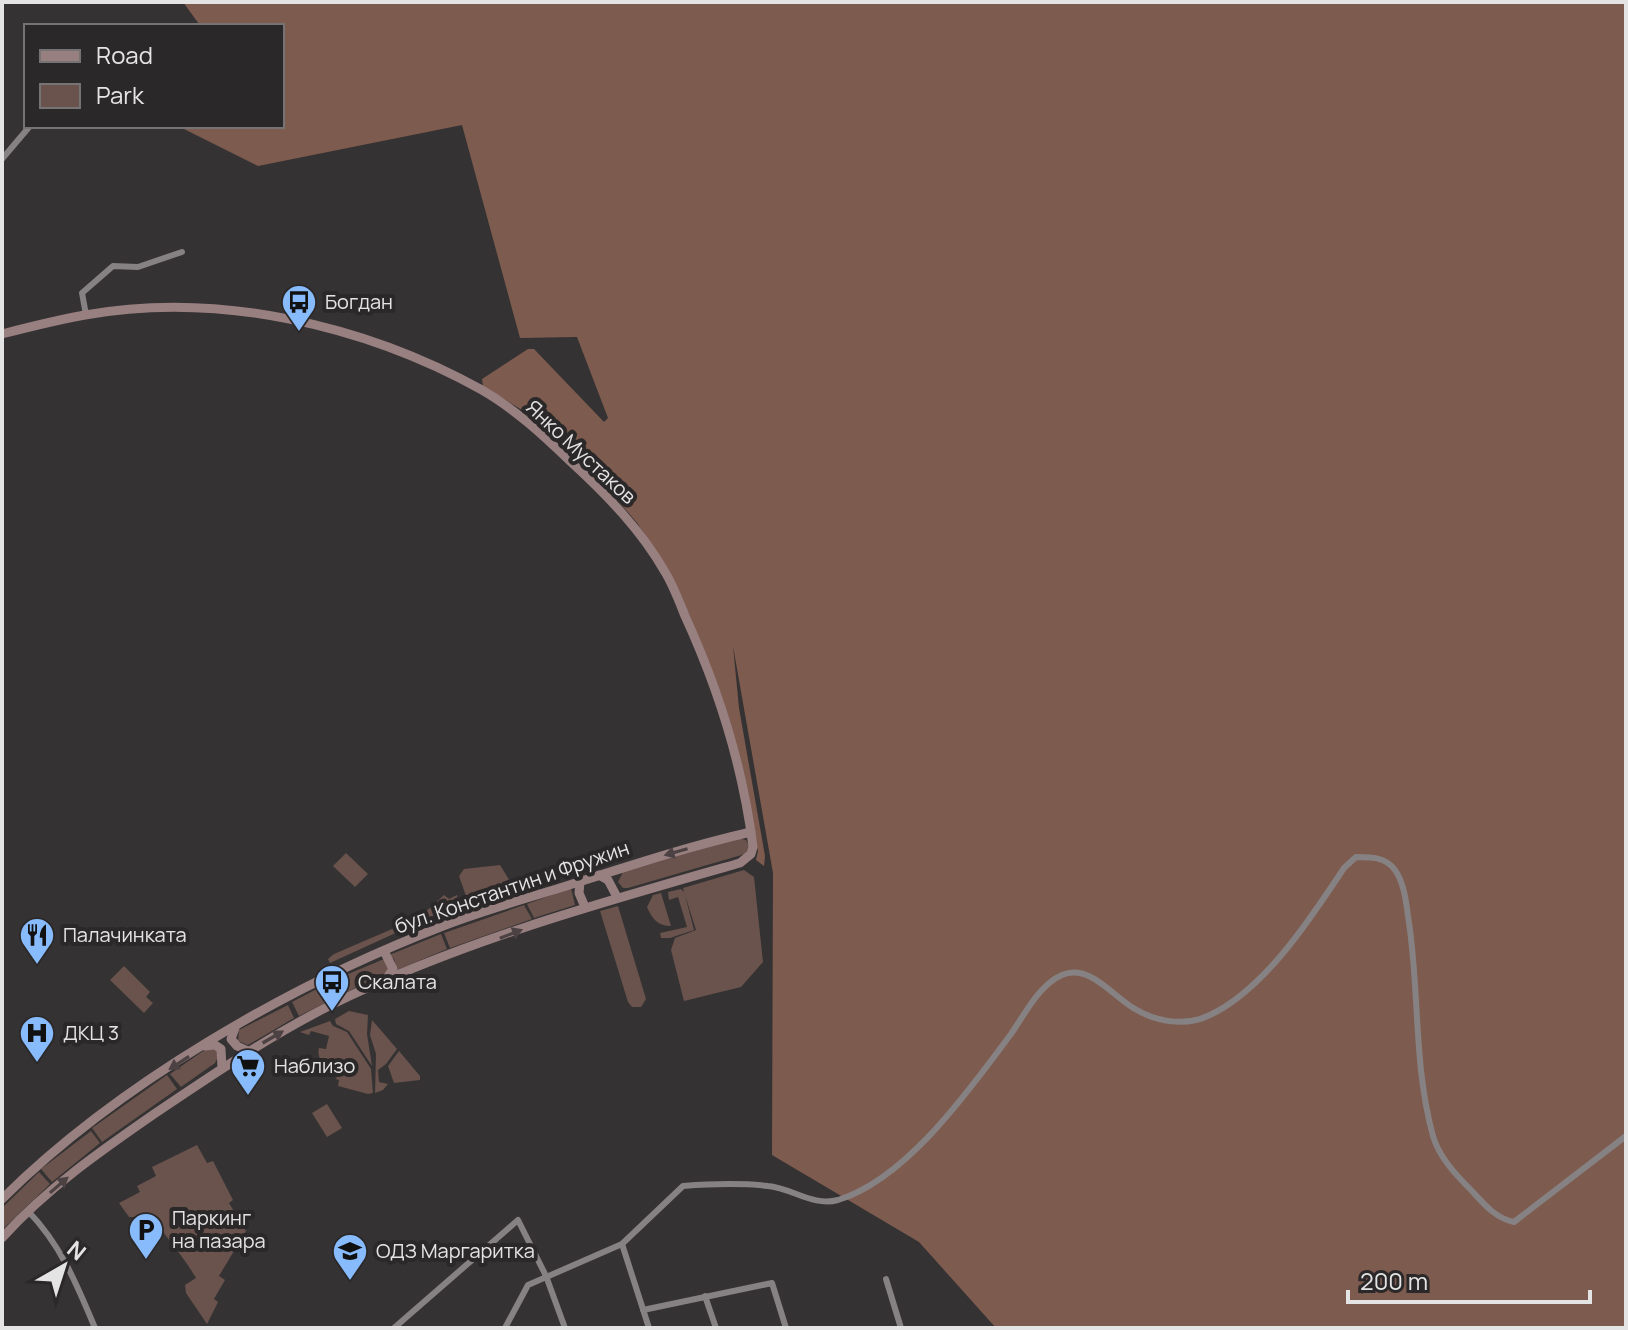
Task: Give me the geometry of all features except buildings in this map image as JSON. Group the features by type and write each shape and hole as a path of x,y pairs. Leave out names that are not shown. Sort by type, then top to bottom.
{"street":[{"path":"2,159 28,128"},
{"path":"86,315 82,293 113,266 138,267 182,252"},
{"name":"Янко Мустаков","path":"2,334 86,315 157,309 232,310 340,333 395,351 484,391 535,428 607,495 635,528 666,573 701,651 714,689 740,777 751,832"},
{"path":"2,1238 28,1211 89,1159 248,1051 333,1004 386,979 585,907 740,863 751,854 751,832"},
{"name":"бул. Константин и Фружин","path":"2,1199 87,1125 205,1046 329,975 459,920 599,875 751,832"},
{"path":"505,1328 528,1285 622,1244 683,1186 770,1186 819,1202 838,1200 865,1187 894,1168 930,1135 964,1096 1037,997 1051,981 1066,973 1083,973 1133,1009 1159,1020 1183,1022 1209,1016 1238,996 1271,966 1344,868 1356,857 1377,857 1394,868 1403,888 1412,941 1423,1088 1433,1138 1439,1153 1493,1214 1514,1222 1626,1136"},
{"path":"599,875 611,884 617,897"},
{"path":"580,882 579,893 585,907"},
{"path":"604,901 609,896 611,884"},
{"path":"384,951 393,969 386,979"},
{"path":"235,1028 231,1039 248,1051"},
{"path":"205,1046 215,1045 221,1049 222,1068"},
{"path":"28,1211 46,1230 72,1272 95,1328"},
{"path":"394,1328 518,1220 546,1276 565,1328"},
{"path":"622,1244 649,1328"},
{"path":"886,1279 901,1328"},
{"path":"643,1310 772,1283 786,1328"},
{"path":"705,1296 716,1328"}],"green space":[{"path":"737,838 746,840 750,848 745,854 628,888 623,888 618,882 623,872"},
{"path":"346,853 368,874 355,887 333,866"},
{"path":"500,865 513,886 510,890 492,895 490,889 466,896 459,876 464,869"},
{"path":"744,870 754,877 763,962 741,987 684,1001 671,950 675,938 696,930 685,895 694,930 661,938 660,933 687,927 678,897 669,900 668,892 681,889 684,892 683,888"},
{"path":"571,888 575,905 534,918 527,904"},
{"path":"661,893 671,926 656,921 647,907 653,895"},
{"path":"444,895 449,899 457,895 459,904 330,963 328,959 334,954 420,917"},
{"path":"524,905 532,919 450,948 444,933"},
{"path":"618,906 646,999 641,1007 632,1007 628,1002 600,911"},
{"path":"441,934 447,949 397,970 394,959 389,955"},
{"path":"384,959 389,968 385,973 299,1016 292,1002"},
{"path":"124,966 150,992 146,997 153,1003 144,1013 110,980"},
{"path":"288,1005 294,1018 248,1045 238,1041 239,1030"},
{"path":"349,1011 368,1015 367,1034 372,1066 349,1031 336,1024 335,1019"},
{"path":"372,1020 397,1049 378,1070 379,1082 388,1084 375,1093 376,1054 370,1035"},
{"path":"330,1021 333,1026 347,1032 371,1069 373,1093 338,1086 337,1075 330,1073 331,1068 319,1055 319,1048 326,1049 329,1036 311,1031 309,1035 300,1032"},
{"path":"206,1049 216,1050 219,1055 215,1063 181,1087 170,1074"},
{"path":"399,1051 420,1080 394,1083 388,1066"},
{"path":"167,1075 177,1089 102,1142 92,1128"},
{"path":"327,1104 342,1128 327,1137 312,1113"},
{"path":"91,1131 100,1143 52,1182 41,1169"},
{"path":"197,1145 207,1163 213,1161 233,1200 229,1203 246,1231 219,1276 225,1280 214,1299 218,1302 207,1324 186,1293 185,1285 196,1278 180,1255 152,1217 129,1217 119,1203 140,1192 137,1186 156,1176 152,1167"},
{"path":"39,1172 50,1184 2,1230 2,1208"}],"shaded area":[{"path":"183,2 1626,2 1626,1328 996,1328 919,1242 772,1155 773,873 733,646 739,708 765,856 764,866 756,860 758,851 723,709 667,571 638,524 543,423 483,386 482,379 528,349 534,349 604,422 608,418 577,337 520,338 462,125 258,166 182,128 284,128 284,24 199,24"}],"place":[{"name":"Богдан","path":"299,333"},
{"name":"Палачинката","path":"37,966"},
{"name":"Скалата","path":"332,1013"},
{"name":"ДКЦ 3","path":"37,1064"},
{"name":"Наблизо","path":"248,1097"},
{"name":"Паркинг на пазара","path":"146,1261"},
{"name":"ОДЗ Маргаритка","path":"350,1282"}]}
